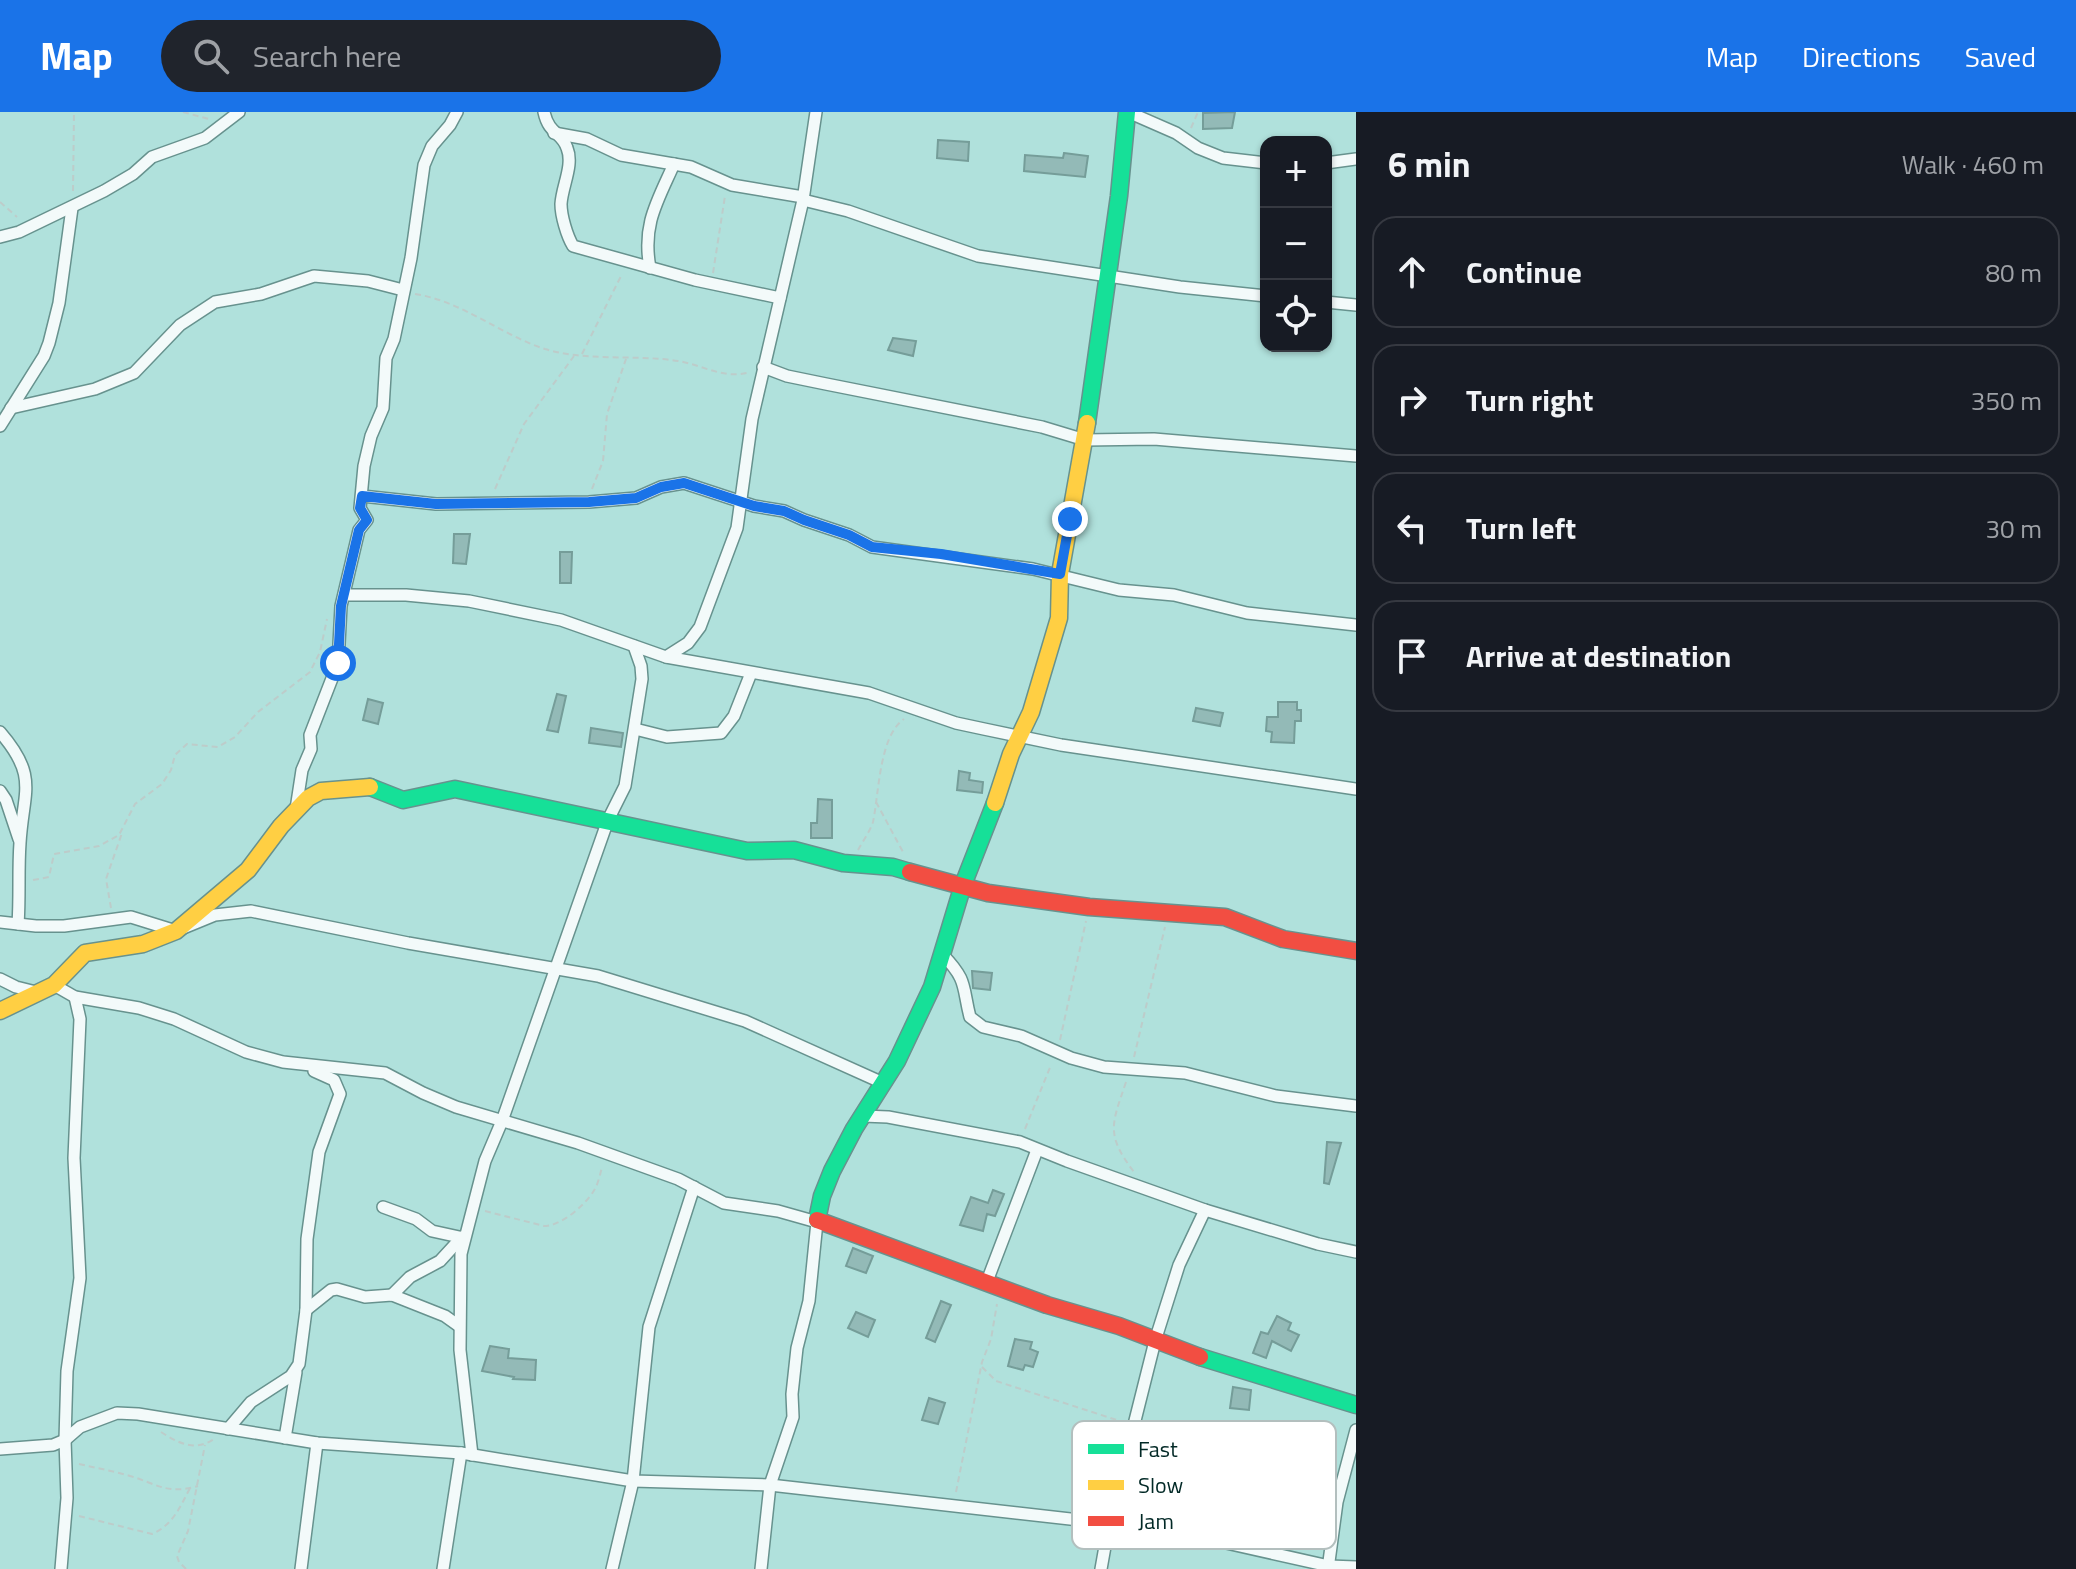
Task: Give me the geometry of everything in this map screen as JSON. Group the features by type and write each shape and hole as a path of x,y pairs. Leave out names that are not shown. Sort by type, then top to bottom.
{"street":[{"path":"0,237 72,208 133,174 155,155 205,138 239,112"},
{"path":"296,810 302,770 311,749 310,735 338,663 343,599 359,530 367,520 360,508 366,457 383,408 386,358 394,339 414,245 424,165 432,146 457,112"},
{"path":"544,112 552,132 568,148 561,205 573,246 650,268 780,298"},
{"path":"666,657 688,643 700,627 737,528 752,419 803,199 816,112"},
{"path":"761,1569 770,1485 793,1417 797,1348 809,1301 822,1196 832,1171 916,1024 943,955 963,885 1031,712 1053,642 1059,618 1060,574 1085,440 1128,112 1223,158 1260,162"},
{"path":"552,132 587,139 621,155 706,172 727,183 863,216 978,256 1180,287 1260,295"},
{"path":"1332,162 1356,159"},
{"path":"650,268 649,224 674,164"},
{"path":"0,426 49,343 59,303 72,208"},
{"path":"11,408 95,389 134,373 180,325 215,302 261,294 314,276 368,281 403,290"},
{"path":"1332,303 1356,305"},
{"path":"763,367 787,376 1042,427 1085,440 1154,439 1356,456"},
{"path":"362,496 410,503 589,502 636,498 661,487 684,483 763,508 784,511 872,547 953,556 1060,574 1119,590 1174,595 1247,613 1356,625"},
{"path":"343,599 406,595 469,601 569,622 666,657 836,685 956,723 1061,745 1356,789"},
{"path":"443,1569 467,1454 459,1326 463,1237 485,1161 502,1121 608,820 625,786 642,679 634,646"},
{"path":"635,729 667,737 721,733 734,716 751,673"},
{"path":"0,732 21,760 26,777 27,796 20,842 18,924"},
{"path":"176,931 248,870 308,798 328,790 372,787 403,800 450,788 747,851 794,850 850,863 909,871 988,893 1089,907 1225,917 1283,939 1356,951"},
{"path":"0,791 20,842"},
{"path":"0,1011 47,989 85,953 143,944 215,915 251,911 408,943 598,976 745,1021 883,1083"},
{"path":"0,922 64,926 131,917 176,931"},
{"path":"943,955 958,971 967,991 968,1014 976,1023 1104,1067 1185,1073 1276,1096 1356,1106"},
{"path":"0,979 16,987 47,989 139,1008 174,1019 246,1052 323,1073 334,1080 340,1094 319,1152 307,1239 303,1343 285,1438"},
{"path":"61,1569 67,1513 67,1371 80,1278 74,1158 80,1019 75,997"},
{"path":"283,1062 385,1073 434,1098 578,1143 694,1187 724,1203 778,1211 817,1222 1077,1315 1119,1326 1183,1352 1356,1405"},
{"path":"863,1116 888,1117 1020,1142 1205,1210 1318,1244 1356,1252"},
{"path":"993,1286 1037,1150"},
{"path":"612,1569 633,1481 649,1327 694,1187"},
{"path":"383,1207 416,1219 432,1231 463,1237"},
{"path":"1134,1421 1179,1265 1205,1210"},
{"path":"392,1295 410,1277 440,1261 463,1237"},
{"path":"306,1310 334,1289 365,1297 392,1295 445,1316 459,1326"},
{"path":"228,1429 251,1402 291,1376 297,1368"},
{"path":"0,1449 42,1447 65,1440 80,1427 122,1413 317,1443 467,1454 633,1481 770,1485 1072,1519"},
{"path":"1336,1509 1356,1430"},
{"path":"301,1569 317,1443"},
{"path":"1101,1569 1105,1549"},
{"path":"1251,1549 1328,1567 1356,1567"}],"path":[{"path":"72,208 74,112"},
{"path":"183,112 225,122"},
{"path":"1186,140 1198,112"},
{"path":"712,283 727,183"},
{"path":"0,202 28,227"},
{"path":"581,357 628,262"},
{"path":"403,290 432,298 485,320 524,342 574,356 685,362 725,374 746,374 763,367"},
{"path":"490,502 524,424 574,356"},
{"path":"589,502 603,461 607,414 626,359"},
{"path":"112,918 106,879 123,828 135,804 162,784 171,770 175,755 185,746 218,747 228,742 258,712 310,672 320,652 326,620 343,599"},
{"path":"850,863 871,827 885,753 895,729 899,722 918,710"},
{"path":"875,801 899,841 909,871"},
{"path":"20,882 49,877 54,854 99,846 112,840 123,828"},
{"path":"1020,1142 1057,1051 1089,907"},
{"path":"1148,1189 1124,1158 1113,1132 1114,1116 1142,1031 1164,929 1174,913"},
{"path":"472,1211 489,1211 554,1226 594,1191 605,1155"},
{"path":"953,1505 981,1367 991,1339 993,1286"},
{"path":"981,1367 996,1381 1121,1421"},
{"path":"186,1569 177,1556 188,1531 205,1445"},
{"path":"67,1462 126,1475 161,1489 198,1486"},
{"path":"67,1513 152,1534 167,1526 178,1513 190,1488"}],"building":[{"path":"1235,112 1232,128 1203,129 1203,113"},
{"path":"938,140 969,142 968,161 937,158"},
{"path":"1064,153 1088,156 1085,177 1024,171 1025,155 1063,158"},
{"path":"893,338 916,341 913,356 888,350"},
{"path":"454,534 470,534 466,564 453,563"},
{"path":"560,552 572,552 571,583 560,583"},
{"path":"557,694 566,696 558,732 547,730"},
{"path":"368,699 383,703 378,724 363,720"},
{"path":"1278,702 1297,702 1297,710 1301,710 1301,721 1295,721 1294,743 1271,742 1272,732 1266,731 1267,717 1278,717"},
{"path":"1196,708 1223,713 1220,726 1193,721"},
{"path":"591,728 623,733 621,747 589,743"},
{"path":"959,771 970,773 969,780 983,782 982,793 957,790"},
{"path":"818,799 832,800 832,838 811,838 811,823 817,823"},
{"path":"972,971 992,973 990,990 973,988"},
{"path":"1327,1142 1341,1143 1329,1184 1324,1183"},
{"path":"993,1190 1004,1194 995,1216 987,1214 983,1231 960,1225 971,1197 988,1203"},
{"path":"853,1248 873,1256 866,1273 846,1266"},
{"path":"941,1301 951,1305 935,1342 926,1338"},
{"path":"856,1312 875,1320 868,1337 848,1328"},
{"path":"1277,1316 1291,1323 1288,1330 1299,1335 1291,1351 1272,1341 1266,1358 1253,1353 1261,1332 1268,1334"},
{"path":"1015,1339 1032,1342 1030,1349 1038,1352 1033,1367 1025,1365 1023,1370 1008,1366"},
{"path":"490,1346 509,1349 508,1358 536,1360 535,1380 513,1379 482,1371"},
{"path":"1233,1387 1251,1390 1249,1410 1230,1408"},
{"path":"929,1398 945,1403 938,1424 922,1420"}],"traffic: fast":[{"path":"1087,423 1119,196 1127,112"},
{"path":"370,787 403,800 455,789 747,851 794,850 843,863 893,867 910,872"},
{"path":"817,1220 832,1171 854,1129 897,1061 932,987 963,885 995,803"},
{"path":"1200,1357 1356,1405"}],"traffic: slow":[{"path":"995,803 1011,754 1031,712 1059,618 1060,574 1087,423"},
{"path":"0,1011 54,985 85,953 143,944 176,931 248,870 281,826 308,798 321,791 370,787"}],"traffic: jam":[{"path":"910,872 988,893 1089,907 1225,917 1283,939 1356,951"},
{"path":"817,1220 1047,1305 1119,1326 1200,1357"}],"route":[{"path":"338,663 341,606 359,530 367,520 360,508 362,496 436,504 589,502 636,498 661,487 684,483 754,506 784,511 872,547 941,554 1060,574 1070,519"}]}
